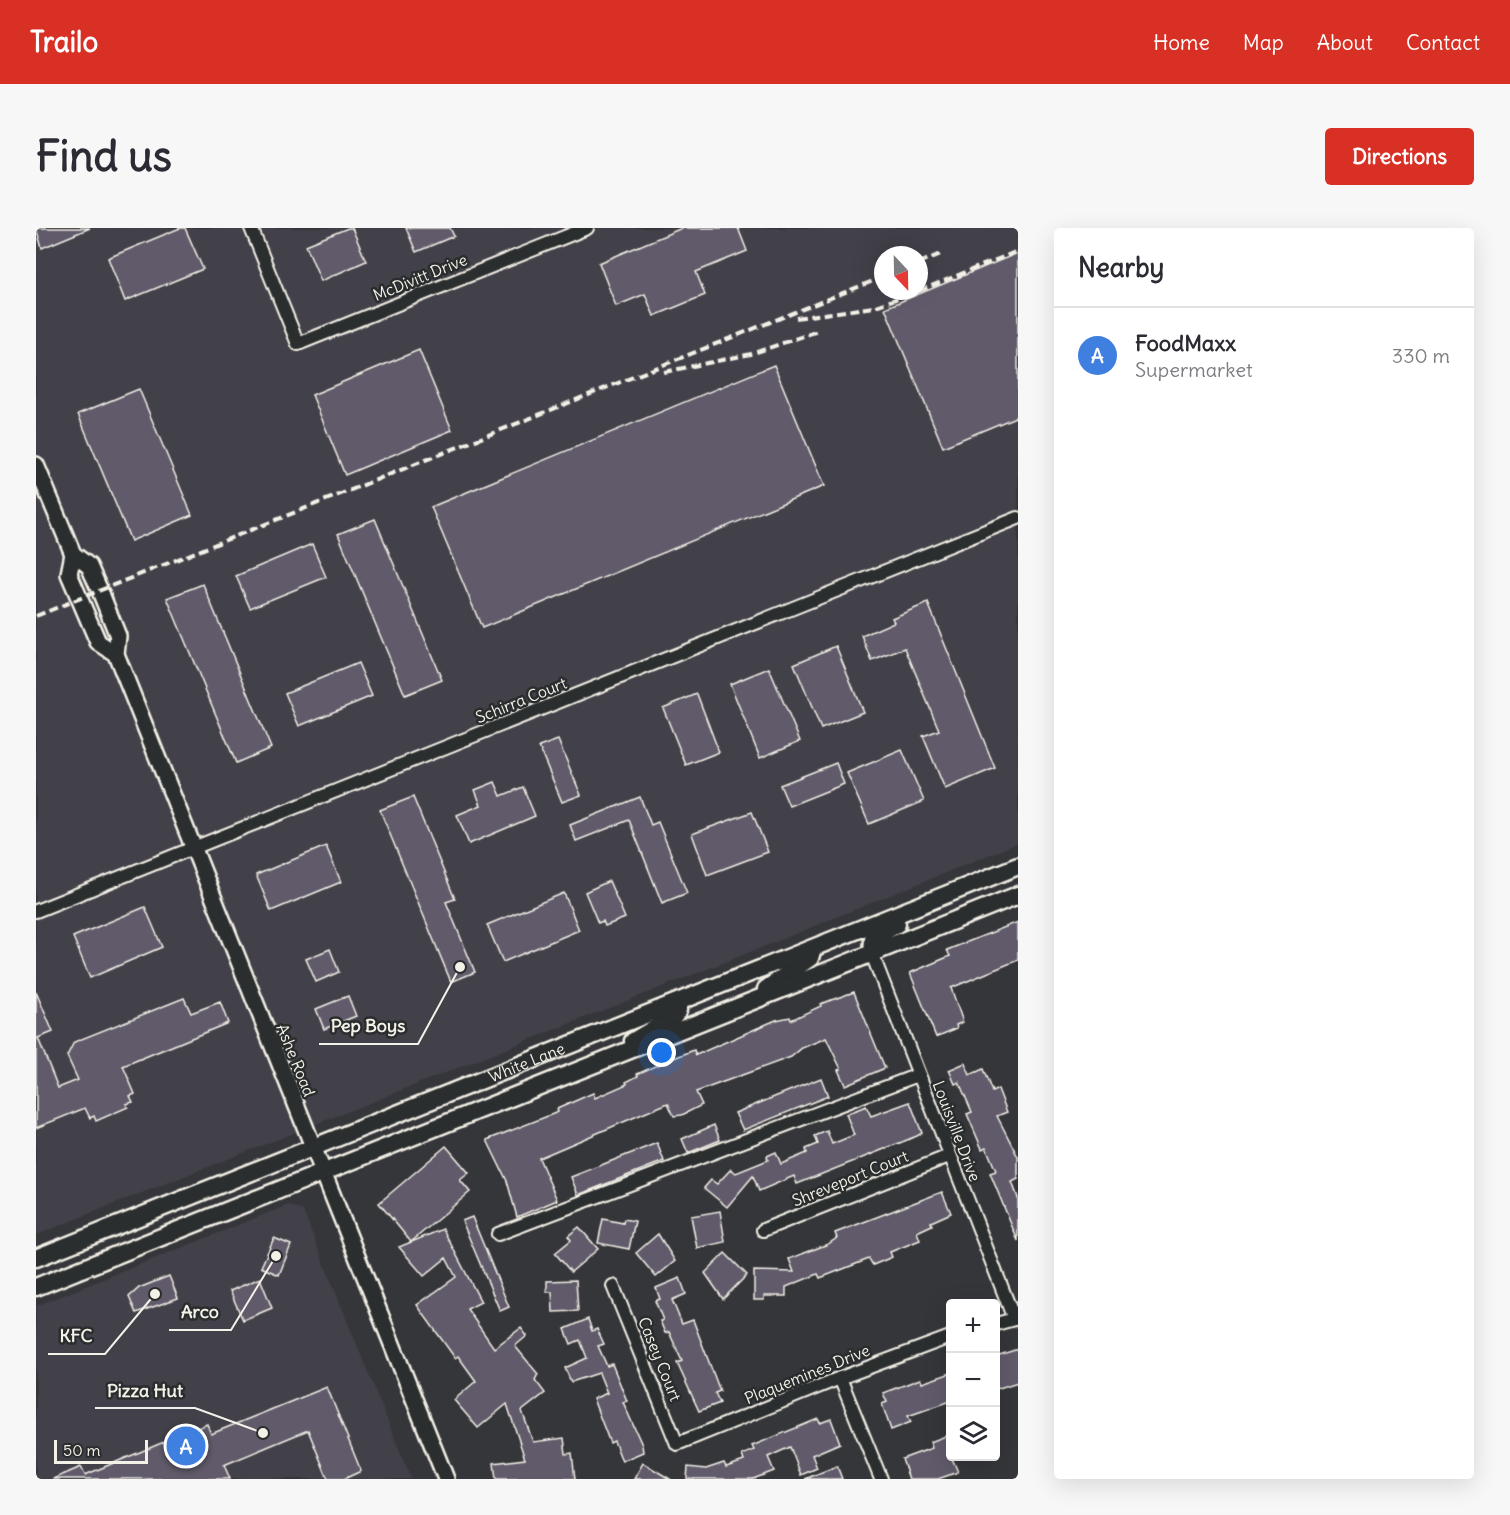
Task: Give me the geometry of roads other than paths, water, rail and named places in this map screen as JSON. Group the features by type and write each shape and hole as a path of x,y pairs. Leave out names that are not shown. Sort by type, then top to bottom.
{"main road":[{"name":"White Lane","path":"41,1256 1018,866"},
{"path":"872,954 873,939 881,932 961,889"},
{"name":"White Lane","path":"36,1287 1018,895"},
{"path":"744,1005 810,958 812,949"},
{"path":"589,1067 673,1017 678,1010 678,1003"},
{"path":"65,1276 71,1257 135,1219"},
{"path":"36,1271 42,1268 41,1256"}],"street":[{"name":"McDivitt Drive","path":"251,228 298,344 587,228"},
{"name":"Ashe Road","path":"36,465 73,554 89,566 100,591 118,636 116,654 192,849 446,1479"},
{"name":"Schirra Court","path":"36,911 1018,518"},
{"name":"Ashe Road","path":"73,554 69,574 98,642 116,654"},
{"name":"Louisville Drive","path":"872,954 949,1156 1016,1319"},
{"path":"498,1234 918,1075"},
{"name":"Shreveport Court","path":"763,1230 949,1156"},
{"name":"Casey Court","path":"613,1286 677,1444"},
{"path":"1000,1323 1016,1319"},
{"name":"Plaquemines Drive","path":"677,1444 840,1378 946,1339"},
{"path":"840,1378 881,1479"}],"railway":[{"path":"928,287 1018,251"},
{"path":"928,259 941,254"},
{"path":"36,616 874,281"},
{"path":"796,318 873,307 893,300"},
{"path":"664,372 751,354 818,331"}],"place":[{"name":"Pep Boys","path":"460,967"},
{"name":"Arco","path":"276,1256"},
{"name":"KFC","path":"155,1294"},
{"name":"Pizza Hut","path":"263,1433"},
{"name":"FoodMaxx","path":"186,1446"}]}
